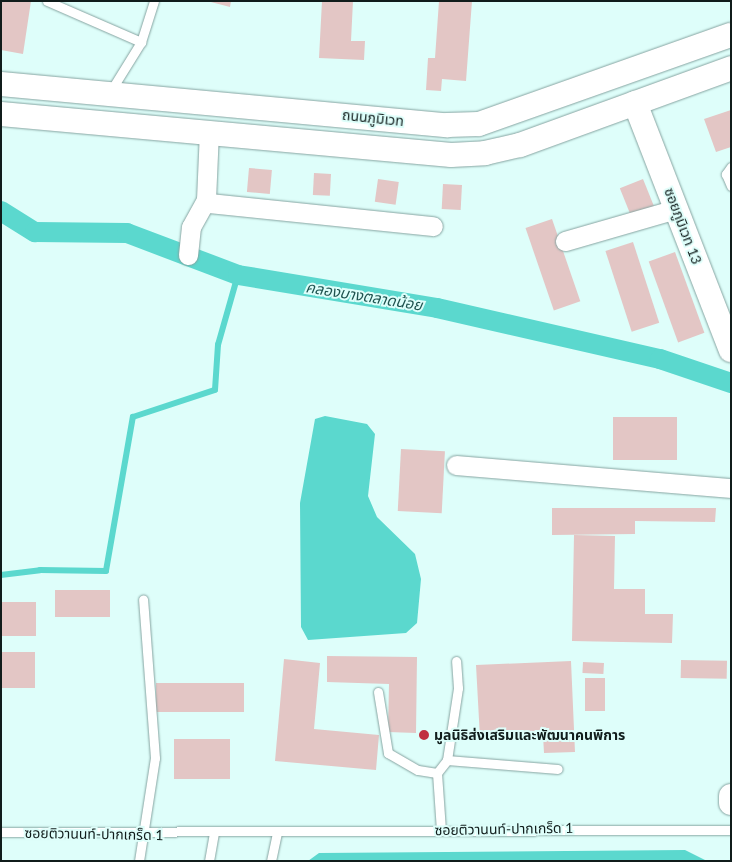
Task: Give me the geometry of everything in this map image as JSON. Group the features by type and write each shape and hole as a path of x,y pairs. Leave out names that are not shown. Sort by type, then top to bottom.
{"street":[{"name":"ถนนภูมิเวท","path":"1,84 110,92 446,125 479,124 731,35"},
{"name":"ถนนภูมิเวท","path":"1,114 209,131 451,155 485,153 636,103 731,68"},
{"name":"ซอยภูมิเวท 13","path":"636,103 731,350"},
{"path":"188,255 191,227 206,200 209,131"},
{"path":"206,200 433,226"},
{"path":"565,241 676,209"},
{"path":"456,465 731,488"},
{"path":"731,796 731,803"}],"lane":[{"path":"47,1 141,42"},
{"path":"110,92 141,42 154,1"},
{"path":"731,166 726,174 731,186"},
{"path":"139,861 155,758 142,599"},
{"path":"441,830 437,773 447,760 458,688 456,661"},
{"path":"378,692 388,753 418,770 437,773"},
{"path":"447,760 558,769"},
{"name":"ซอยติวานนท์-ปากเกร็ด 1","path":"1,832 143,835 441,830 731,830"},
{"path":"271,861 277,832"},
{"path":"209,861 214,834"}],"water":[{"path":"325,416 367,424 375,434 368,496 377,517 415,554 421,579 417,623 406,633 308,640 301,627 300,503 315,419"},
{"path":"685,850 707,861 308,861 319,853"}],"building":[{"path":"1,1 31,1 23,54 1,50"},
{"path":"207,1 231,1 230,7"},
{"path":"322,1 353,1 351,41 365,41 364,60 319,58"},
{"path":"439,1 472,1 466,81 442,79 441,91 426,90 428,58 435,58"},
{"path":"731,110 731,147 716,152 704,119"},
{"path":"249,168 272,170 270,194 247,192"},
{"path":"314,173 331,174 330,196 313,195"},
{"path":"378,179 399,182 396,205 375,202"},
{"path":"643,179 655,209 632,218 620,188"},
{"path":"443,184 462,185 461,210 442,209"},
{"path":"552,219 580,301 554,310 526,228"},
{"path":"633,242 659,323 632,332 605,251"},
{"path":"675,252 704,333 678,342 649,262"},
{"path":"613,417 677,417 677,460 613,460"},
{"path":"401,449 445,451 442,513 398,511"},
{"path":"552,508 716,508 715,522 635,521 635,534 552,535"},
{"path":"574,535 615,536 614,589 645,589 645,614 673,614 672,643 572,641"},
{"path":"55,590 110,590 110,617 55,617"},
{"path":"1,602 36,602 36,636 1,636"},
{"path":"1,652 35,652 35,688 1,688"},
{"path":"327,656 417,657 416,733 388,732 389,684 327,682"},
{"path":"284,659 320,663 314,729 379,735 376,770 275,761"},
{"path":"681,660 727,661 727,679 681,678"},
{"path":"571,661 575,752 544,753 543,735 480,738 476,665"},
{"path":"583,662 604,663 603,674 582,673"},
{"path":"585,678 605,678 605,711 585,711"},
{"path":"156,683 244,683 244,712 156,712"},
{"path":"174,739 230,739 230,779 174,779"}],"waterway":[{"name":"คลองบางตลาดน้อย","path":"1,211 35,232 127,233 238,275 437,308 660,359 731,383"},
{"path":"1,575 40,570 106,571 133,417 215,390 218,345 238,275"}],"place":[{"name":"มูลนิธิส่งเสริมและพัฒนาคนพิการ","path":"424,735"}]}
